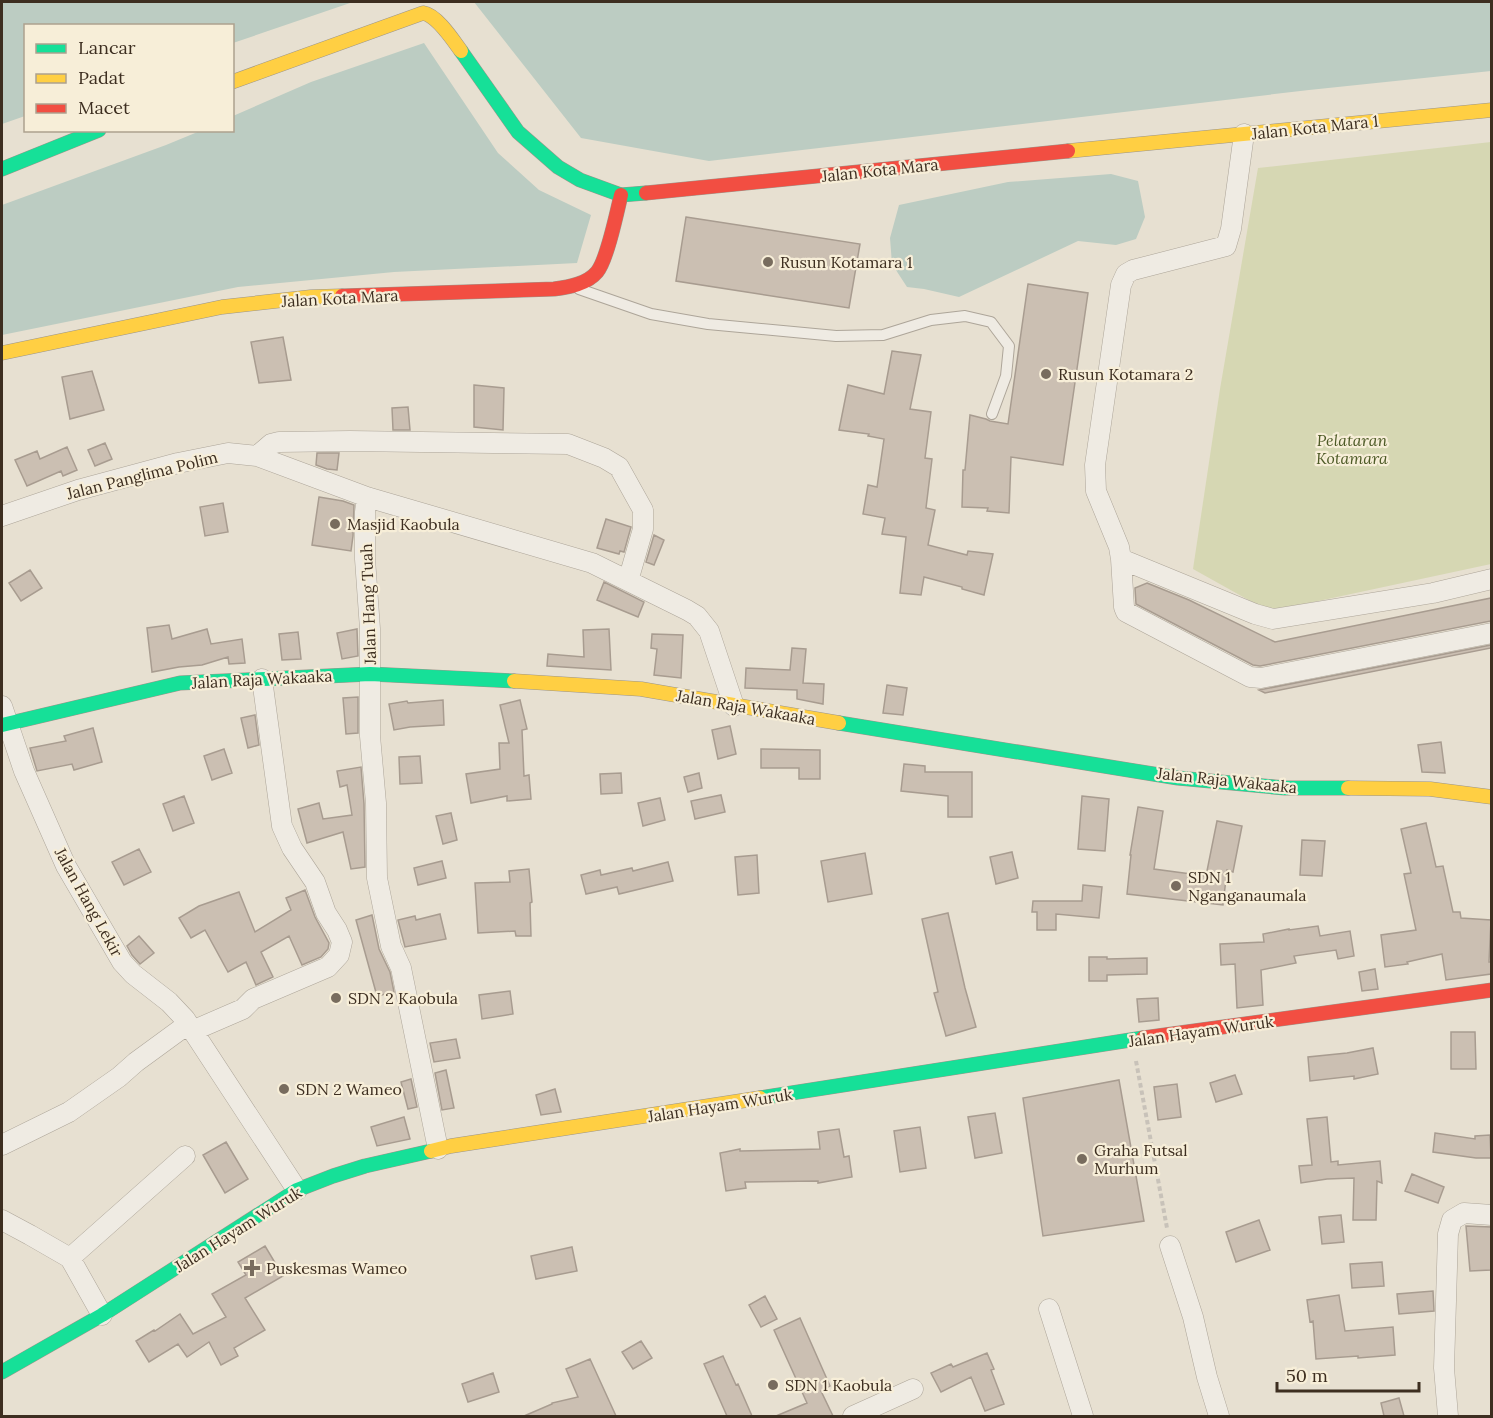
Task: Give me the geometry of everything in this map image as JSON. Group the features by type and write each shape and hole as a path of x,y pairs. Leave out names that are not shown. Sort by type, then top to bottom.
{"street":[{"name":"Jalan Kota Mara","path":"234,81 423,13 429,14 457,45 518,132 558,167 580,180 621,195 1138,144"},
{"name":"Jalan Kota Mara 1","path":"1138,144 1491,110"},
{"path":"2,169 94,132"},
{"path":"1244,134 1231,228 1226,246 1133,270 1126,274 1121,285 1095,465 1096,491 1121,559 1123,603 1126,612 1250,676 1260,678 1491,633"},
{"name":"Jalan Kota Mara","path":"2,352 222,307 311,297 554,289 573,286 584,282 599,270 621,195"},
{"path":"257,456 271,444 291,442 568,444 604,458 619,467 643,510 643,529 628,581"},
{"name":"Jalan Panglima Polim","path":"2,516 78,490 178,463 228,453 257,456 367,497 592,563 697,616 709,631 734,706"},
{"name":"Jalan Hang Tuah","path":"367,497 365,560 370,629 370,736 376,803 377,878 391,946 401,968 438,1149"},
{"path":"1121,559 1254,614 1272,619 1432,593 1491,579"},
{"name":"Jalan Raja Wakaaka","path":"3,718 180,684 370,674 561,683 641,689 1178,777 1285,788 1430,789 1491,796"},
{"path":"2,1145 69,1112 119,1077 136,1062 190,1028 243,1009 253,999 328,968 339,955 342,942 337,930 326,914 315,882 292,848 282,826 262,679"},
{"name":"Jalan Hang Lekir","path":"3,718 66,866 122,962 133,974 169,1002 190,1028 297,1190"},
{"name":"Jalan Hayam Wuruk","path":"2,1372 102,1314 297,1190 365,1166 438,1149 1132,1040 1491,990"},
{"path":"70,1258 184,1156"},
{"path":"1448,1416 1444,1368 1448,1234 1452,1220 1464,1213 1491,1215"},
{"path":"2,1220 70,1258 102,1314"},
{"path":"1170,1246 1194,1317 1207,1377 1219,1416"},
{"path":"1049,1310 1083,1416"},
{"path":"853,1416 913,1389"}],"lane":[{"path":"573,286 651,314 708,324 836,336 883,334 931,320 964,316 991,322 1010,346 1006,376 992,414"}],"path":[{"path":"1132,1040 1170,1246"}],"green space":[{"name":"Pelataran Kotamara","path":"1491,142 1491,564 1281,609 1261,607 1193,569 1220,389 1258,168"}],"shaded area":[{"path":"2,2 353,2 234,43 234,24 24,24 24,116 2,124"},
{"path":"474,2 1491,2 1491,71 1309,90 709,161 581,138"},
{"path":"424,43 498,153 539,190 591,215 577,263 394,272 238,287 2,335 2,205 198,132 234,132 234,116 311,82"},
{"path":"1111,174 1138,181 1145,217 1136,239 1116,245 1078,241 959,297 907,287 892,264 890,238 899,205 1008,182"}],"building":[{"name":"Rusun Kotamara 1","path":"686,217 860,244 849,308 676,281"},
{"name":"Rusun Kotamara 2","path":"1028,284 1088,293 1063,465 1011,457 1009,513 987,511 988,508 962,507 963,470 965,470 970,415 1008,424"},
{"path":"283,337 291,380 259,383 251,342"},
{"path":"892,351 921,355 910,409 931,412 925,458 932,459 926,508 935,510 928,545 967,555 968,551 993,554 984,595 924,577 921,595 900,593 906,537 882,534 885,518 863,514 868,485 877,487 884,439 868,436 869,434 839,430 848,385 884,394"},
{"path":"92,371 104,410 70,419 62,377"},
{"path":"474,385 504,388 503,430 474,427"},
{"path":"408,407 410,430 393,430 392,408"},
{"path":"105,443 112,459 95,466 88,450"},
{"path":"67,447 77,470 63,476 61,471 27,486 15,460 37,451 40,459"},
{"path":"317,453 339,453 337,470 316,465"},
{"name":"Masjid Kaobula","path":"319,497 354,505 351,551 312,545"},
{"path":"223,503 228,532 205,536 200,507"},
{"path":"606,519 631,527 624,552 620,551 619,554 597,548"},
{"path":"654,535 664,540 654,565 646,562"},
{"path":"30,570 42,588 21,601 9,583"},
{"path":"604,582 644,602 638,617 597,600"},
{"path":"1147,583 1189,600 1275,642 1491,598 1491,621 1260,666 1253,665 1136,604 1135,588"},
{"path":"169,625 172,639 207,629 211,644 242,639 245,663 229,664 228,657 202,665 152,672 147,628"},
{"path":"357,629 358,656 342,659 337,633"},
{"path":"609,629 611,670 547,666 548,654 584,657 583,630"},
{"path":"298,632 301,659 282,660 279,634"},
{"path":"652,634 683,635 681,678 654,675 657,649 651,648"},
{"path":"1491,645 1491,648 1265,693 1259,690"},
{"path":"792,648 806,649 803,683 824,684 823,704 797,699 797,690 745,688 746,668 790,670"},
{"path":"887,685 907,688 903,715 883,713"},
{"path":"358,697 358,733 346,734 343,698"},
{"path":"443,700 444,725 394,730 389,704"},
{"path":"520,700 527,729 522,730 524,776 529,775 531,799 507,801 507,796 471,803 466,774 500,769 499,743 509,743 500,705"},
{"path":"255,715 259,745 248,748 241,718"},
{"path":"730,726 736,754 718,759 712,730"},
{"path":"93,728 102,762 74,770 72,764 37,771 30,748 66,741 64,736"},
{"path":"1441,742 1445,773 1422,772 1418,745"},
{"path":"224,749 232,773 212,780 204,756"},
{"path":"761,749 820,750 820,779 799,779 799,768 761,768"},
{"path":"420,756 422,783 400,784 399,757"},
{"path":"904,764 925,766 925,772 972,772 972,817 948,817 948,796 901,791"},
{"path":"361,767 365,867 351,869 343,832 307,843 298,809 319,803 323,819 352,815 347,785 340,787 337,771"},
{"path":"621,773 622,793 601,794 600,774"},
{"path":"699,773 702,788 688,792 684,777"},
{"path":"721,795 725,812 695,819 691,801"},
{"path":"184,796 194,823 173,831 163,804"},
{"path":"1082,796 1109,799 1105,851 1078,849"},
{"path":"660,798 665,820 643,826 638,803"},
{"path":"1138,807 1163,811 1154,869 1206,876 1217,821 1242,826 1233,872 1227,870 1223,905 1127,894 1130,855"},
{"path":"451,813 457,840 443,844 436,816"},
{"path":"1426,823 1436,867 1443,866 1453,912 1460,912 1461,918 1491,920 1489,962 1491,962 1491,974 1446,980 1442,954 1407,962 1408,964 1385,967 1381,935 1416,930 1404,874 1411,873 1401,829"},
{"path":"1302,840 1325,841 1322,876 1300,875"},
{"path":"139,849 151,872 124,885 112,862"},
{"path":"1012,852 1018,878 996,884 990,857"},
{"path":"865,853 872,894 828,902 821,861"},
{"path":"757,855 759,893 738,895 735,857"},
{"path":"442,861 446,878 418,885 414,868"},
{"path":"668,862 673,881 619,894 617,887 586,894 581,875 600,870 601,875 632,868 633,871"},
{"path":"529,869 532,902 530,903 531,936 516,936 515,931 478,933 475,883 510,882 509,871"},
{"path":"1083,885 1102,887 1099,918 1056,914 1056,930 1037,930 1037,912 1032,912 1033,901 1082,901"},
{"path":"305,890 315,917 329,943 328,949 321,957 302,965 289,936 261,952 273,977 256,985 246,962 228,972 205,930 191,938 179,918 199,906 239,892 255,932 291,910 286,898"},
{"path":"948,913 976,1027 946,1036 934,993 938,992 922,919"},
{"path":"440,914 446,939 405,947 398,920 415,916 416,920"},
{"path":"372,915 379,949 390,972 394,992 377,996 356,920"},
{"path":"1318,926 1320,936 1350,931 1354,956 1338,959 1336,950 1294,956 1296,963 1261,970 1263,1005 1237,1008 1235,964 1221,965 1220,944 1264,942 1263,934"},
{"path":"139,936 154,953 140,964 127,946"},
{"path":"1089,957 1147,958 1147,974 1107,975 1107,981 1089,981"},
{"path":"1375,969 1378,989 1362,991 1359,972"},
{"path":"510,991 513,1014 482,1019 479,995"},
{"path":"1158,998 1159,1020 1139,1022 1137,999"},
{"path":"1451,1032 1475,1032 1476,1069 1451,1069"},
{"path":"456,1039 460,1058 434,1062 430,1043"},
{"path":"1373,1048 1378,1074 1354,1079 1354,1076 1310,1081 1308,1057"},
{"path":"446,1070 454,1108 442,1110 435,1073"},
{"path":"1235,1075 1242,1094 1216,1102 1210,1083"},
{"path":"411,1079 417,1107 408,1109 401,1082"},
{"name":"Graha Futsal Murhum","path":"1119,1080 1144,1221 1043,1236 1023,1098"},
{"path":"1177,1084 1181,1117 1158,1120 1154,1087"},
{"path":"555,1089 561,1112 541,1115 536,1095"},
{"path":"995,1113 1002,1153 975,1158 968,1117"},
{"path":"404,1117 410,1139 377,1146 371,1127"},
{"path":"1327,1117 1331,1162 1338,1161 1338,1165 1380,1161 1382,1183 1377,1181 1376,1220 1353,1220 1354,1178 1301,1183 1299,1166 1312,1165 1307,1119"},
{"path":"920,1127 926,1168 900,1172 894,1131"},
{"path":"839,1129 844,1157 849,1156 852,1177 818,1183 818,1181 745,1182 746,1188 726,1191 720,1153 740,1149 740,1151 820,1149 818,1132"},
{"path":"1435,1133 1475,1139 1475,1136 1490,1135 1491,1158 1433,1152"},
{"path":"226,1142 248,1179 225,1193 203,1155"},
{"path":"1412,1174 1444,1187 1438,1203 1405,1191"},
{"path":"1341,1215 1344,1242 1322,1244 1319,1217"},
{"path":"1259,1220 1270,1250 1236,1262 1226,1232"},
{"path":"1466,1226 1491,1227 1491,1270 1470,1271"},
{"path":"265,1246 283,1276 245,1298 265,1330 234,1348 238,1356 221,1365 209,1342 187,1357 178,1344 149,1362 136,1341 180,1314 193,1334 226,1317 212,1294 246,1275 238,1262"},
{"path":"572,1247 577,1271 536,1279 531,1256"},
{"path":"1382,1262 1384,1286 1352,1288 1350,1264"},
{"path":"1433,1291 1434,1311 1399,1314 1397,1294"},
{"path":"1339,1295 1345,1331 1393,1327 1395,1355 1316,1359 1313,1321 1310,1322 1307,1300"},
{"path":"765,1296 777,1319 761,1327 749,1305"},
{"path":"800,1318 830,1386 821,1391 833,1416 776,1416 807,1403 774,1330"},
{"path":"641,1341 652,1358 633,1369 622,1352"},
{"path":"987,1353 1004,1404 985,1411 971,1377 941,1392 931,1373"},
{"path":"723,1356 752,1416 727,1416 704,1364"},
{"path":"590,1359 616,1416 524,1416 552,1403 578,1397 566,1369"},
{"path":"493,1373 499,1392 468,1402 462,1384"},
{"path":"1399,1398 1404,1416 1384,1416 1381,1403"}],"traffic: fast":[{"path":"461,51 518,132 558,167 580,180 621,195 646,193"},
{"path":"2,169 94,132"},
{"path":"2,725 180,683 370,674 514,681"},
{"path":"839,723 1178,778 1285,788 1348,788"},
{"path":"760,1098 1143,1038"},
{"path":"2,1372 102,1315 297,1190 365,1166 431,1151"}],"traffic: slow":[{"path":"234,81 423,13 434,18 461,51"},
{"path":"1068,151 1492,110"},
{"path":"2,353 222,307 311,297 342,296"},
{"path":"514,681 641,689 839,723"},
{"path":"1348,788 1430,789 1492,797"},
{"path":"431,1151 760,1098"}],"traffic: jam":[{"path":"646,193 1068,151"},
{"path":"342,296 554,289 577,284 593,276 601,266 621,195"},
{"path":"1143,1038 1492,990"}],"place":[{"name":"Rusun Kotamara 1","path":"768,262"},
{"name":"Rusun Kotamara 2","path":"1046,374"},
{"name":"Masjid Kaobula","path":"335,524"},
{"name":"SDN 1 Nganganaumala","path":"1176,886"},
{"name":"SDN 2 Kaobula","path":"336,998"},
{"name":"SDN 2 Wameo","path":"284,1089"},
{"name":"Graha Futsal Murhum","path":"1082,1159"},
{"name":"Puskesmas Wameo","path":"252,1268"},
{"name":"SDN 1 Kaobula","path":"773,1385"}]}
